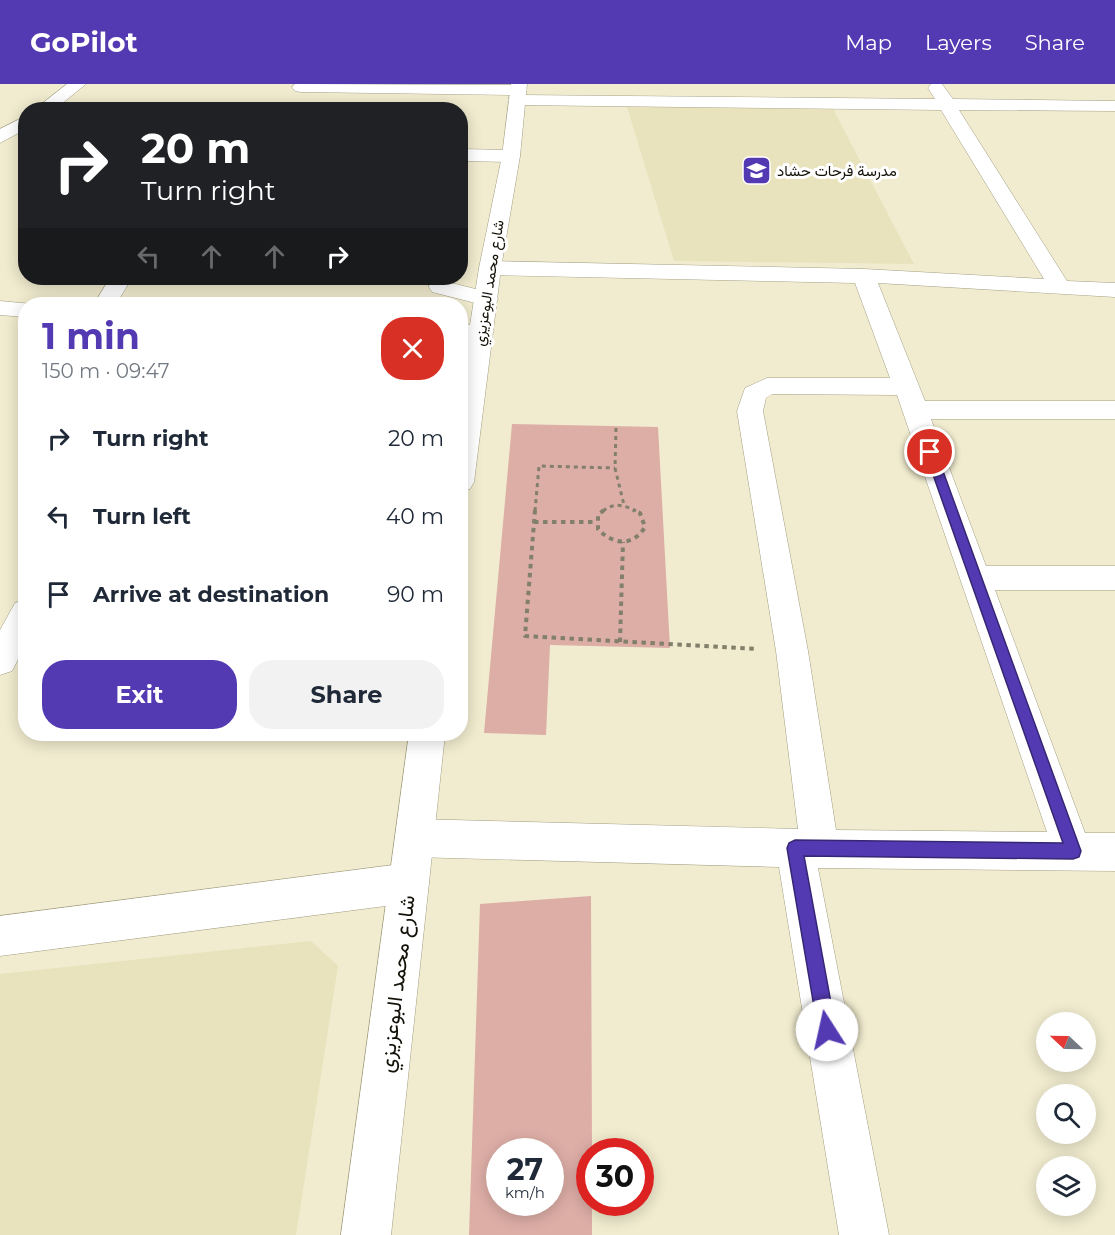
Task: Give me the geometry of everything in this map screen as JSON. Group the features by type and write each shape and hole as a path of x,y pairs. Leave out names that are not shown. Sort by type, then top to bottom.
{"street":[{"path":"53,102 73,84"},
{"path":"752,84 758,102"},
{"path":"935,84 1059,286"},
{"path":"300,90 518,91 758,102 1107,106"},
{"name":"شارع محمد البوعزيزي","path":"468,372 471,331 487,299 490,268 511,156 518,91"},
{"path":"1088,92 1107,106 1115,124"},
{"path":"0,137 18,126"},
{"path":"468,157 511,156"},
{"path":"490,268 864,276 1115,290"},
{"path":"864,276 911,399 1073,851"},
{"path":"440,285 440,287 487,299"},
{"path":"0,308 18,309"},
{"path":"864,1235 807,849 792,651 750,411 754,394 768,386 911,399 1115,410"},
{"path":"976,578 1115,578"},
{"path":"0,661 18,627"},
{"name":"شارع محمد البوعزيزي","path":"366,1235 426,741"},
{"path":"414,838 807,849 1115,852"},
{"path":"0,936 409,883"}],"path":[{"path":"616,428 615,468 624,505"},
{"path":"615,468 539,466 525,636 792,651"},
{"path":"624,505 640,513 645,527 638,537 623,542 610,540 598,529 598,515 606,508 624,505"},
{"path":"534,522 597,522"},
{"path":"620,642 623,542"}],"shaded area":[{"name":"مدرسة فرحات حشاد","path":"627,107 832,107 914,264 674,261"},
{"path":"512,424 658,427 670,648 550,645 546,735 484,733"},
{"path":"591,896 592,1138 576,1138 576,1216 592,1216 592,1235 469,1235 480,904"},
{"path":"311,941 338,966 296,1235 0,1235 0,974"}],"place":[{"name":"مدرسة فرحات حشاد","path":"756,171"}],"route":[{"path":"827,1030 795,848 1073,851 930,452"}]}
